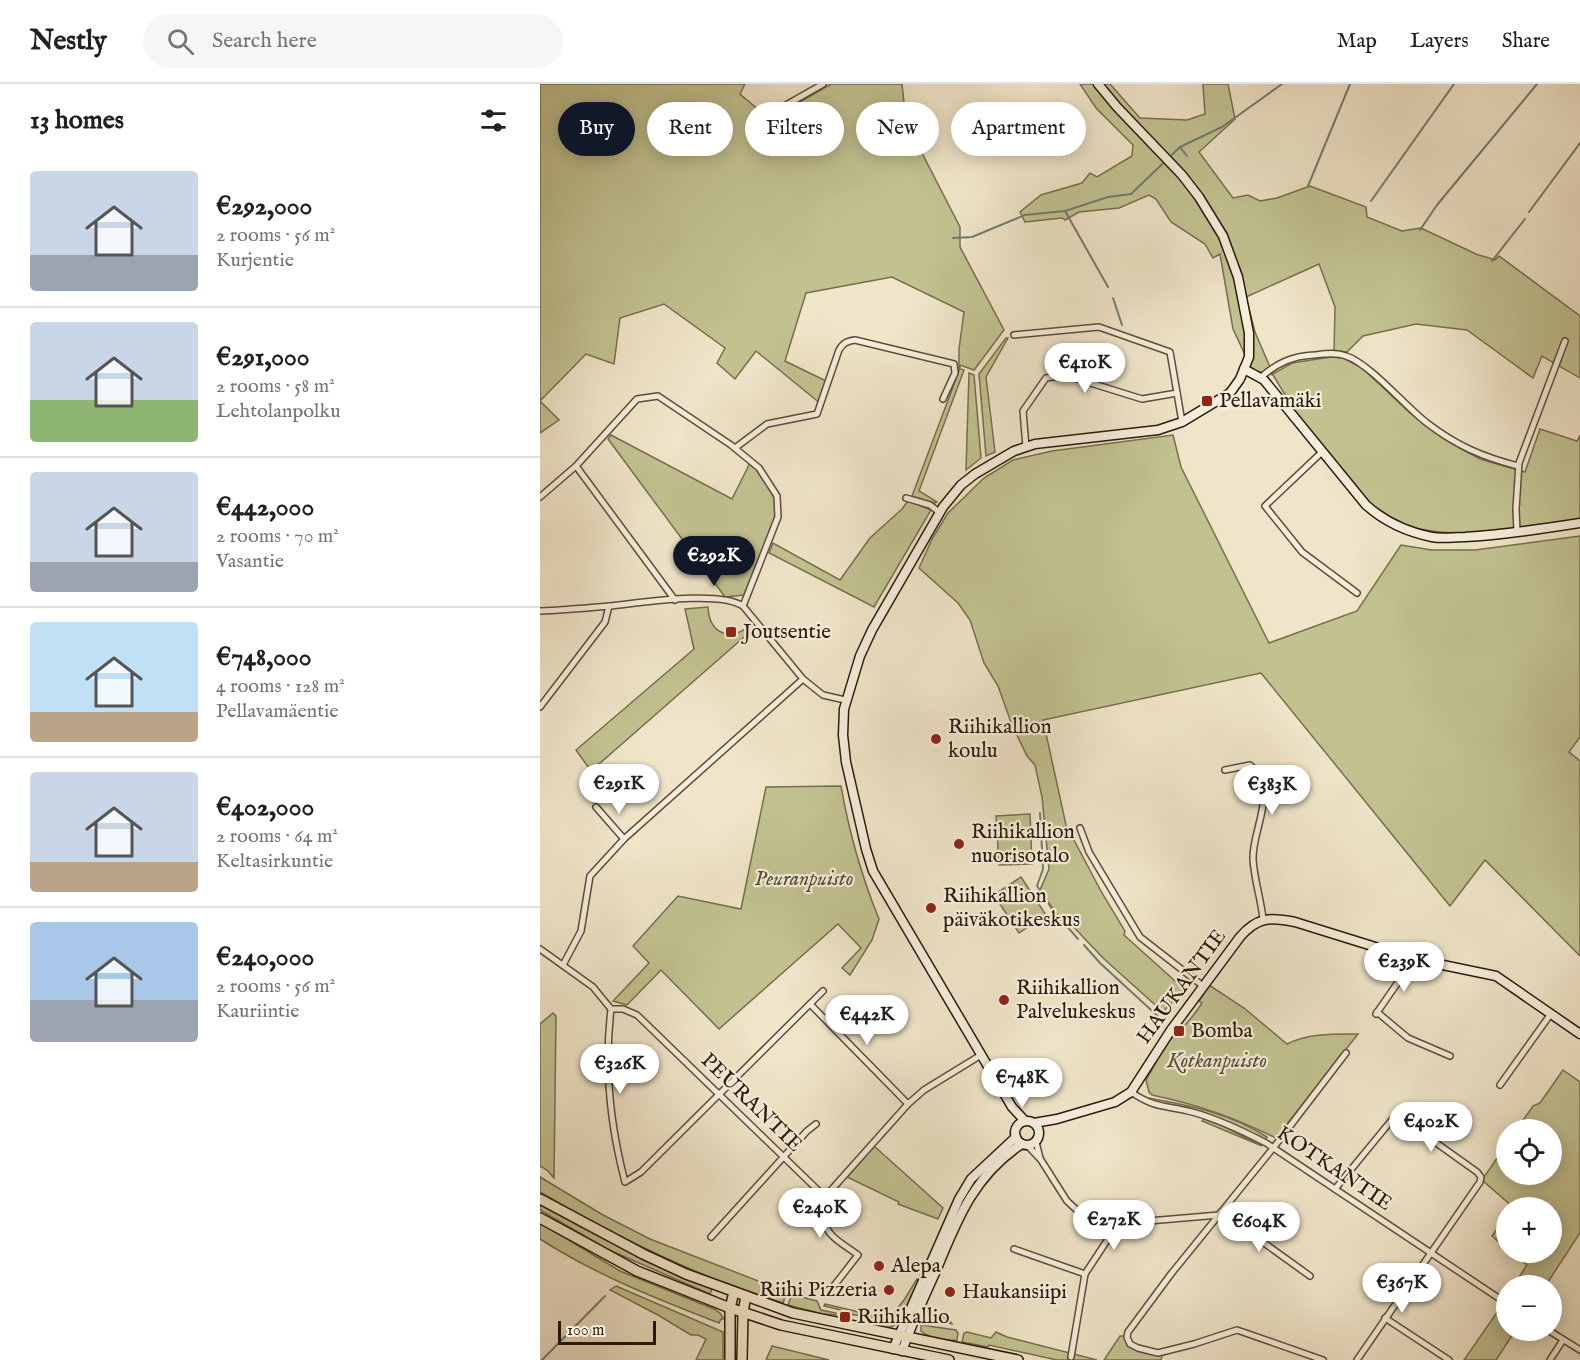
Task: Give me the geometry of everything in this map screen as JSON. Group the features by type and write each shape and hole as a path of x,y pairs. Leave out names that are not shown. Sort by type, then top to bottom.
{"main road":[{"path":"540,1199 643,1254 734,1292 793,1313 1018,1360"},
{"path":"540,1218 637,1271 730,1308 781,1325 949,1360"},
{"path":"730,1360 730,1308 734,1292"},
{"path":"742,1360 743,1312 746,1296"}],"street":[{"path":"791,102 823,84"},
{"path":"1040,1133 1026,1123 1012,1107 888,897 869,860 846,762 843,720 845,700 872,630 939,512 961,485 993,462 1026,447 1056,441 1158,430 1182,422 1230,393 1250,357 1251,347 1238,277 1232,257 1212,217 1182,175 1098,84"},
{"path":"1014,335 1099,327 1170,352 1182,422"},
{"path":"735,448 767,424 817,414 839,350 848,341 855,340 954,364 956,373 943,399"},
{"path":"1517,532 1518,466 1565,341"},
{"path":"1260,378 1276,365 1292,358 1335,354 1350,357 1372,372 1414,413 1459,445 1485,457 1518,466"},
{"path":"1244,369 1264,380 1366,505 1382,519 1396,526 1433,537 1485,536 1580,523"},
{"path":"1026,447 1023,411 1046,378 1065,375 1142,399 1177,393"},
{"path":"540,497 576,466 637,399 658,396 735,448 759,468 777,496 778,517 743,606"},
{"path":"1322,452 1265,506 1302,552 1357,593"},
{"path":"576,466 675,600"},
{"path":"906,498 930,505 939,512"},
{"path":"540,611 711,598 738,603 743,606 803,679 823,694 845,700"},
{"path":"540,707 605,622 609,606"},
{"path":"563,965 581,931 590,876 624,839 803,679"},
{"path":"1225,770 1250,765 1258,771 1265,790 1253,858 1263,920 1279,919 1295,922 1414,959 1496,976 1580,1034"},
{"path":"596,807 624,839"},
{"path":"1080,828 1089,852 1140,937 1203,986"},
{"name":"HAUKANTIE","path":"1131,1092 1203,986 1246,930 1263,920"},
{"path":"540,949 592,987 611,1009 609,1101 613,1135 625,1182 641,1172 823,991"},
{"path":"1414,959 1376,1013 1408,1038 1450,1056"},
{"path":"810,1004 908,1104"},
{"name":"PEURANTIE","path":"611,1009 623,1009 637,1015 825,1197"},
{"path":"1500,1085 1550,1015"},
{"path":"1323,1360 1237,1330 1158,1353 1130,1344 1127,1337 1128,1332 1346,1053"},
{"path":"832,1287 858,1255 828,1231 825,1220 828,1206 825,1197 908,1104 924,1090 981,1055"},
{"path":"1026,1123 1057,1119 1115,1102 1131,1092"},
{"name":"KOTKANTIE","path":"1131,1092 1152,1105 1193,1112 1232,1126 1274,1147 1496,1297"},
{"path":"1335,1189 1395,1116 1400,1117 1478,1172 1481,1177 1480,1182 1357,1360"},
{"path":"897,1350 969,1198 978,1184 1000,1160 1057,1119"},
{"path":"1026,1123 1025,1142 1041,1160 1067,1201 1108,1239"},
{"path":"711,1237 816,1124"},
{"path":"1071,1357 1085,1274 1108,1239 1125,1223 1220,1214 1310,1276"},
{"path":"1014,1249 1085,1274"},
{"path":"1385,1318 1449,1360"},
{"path":"1550,1360 1563,1340 1580,1350"}],"green space":[{"path":"540,84 745,84 740,94 749,102 745,102 745,156 844,156 844,102 800,102 831,84 902,84 904,102 856,102 856,156 923,156 960,227 960,247 1004,330 974,370 960,365 960,369 964,370 919,491 937,502 912,496 959,371 959,349 964,312 892,277 806,293 785,361 828,382 821,404 756,351 735,379 717,363 725,348 664,304 620,318 614,364 586,354 540,401"},
{"path":"1080,84 1110,84 1140,118 1187,120 1205,114 1203,84 1228,84 1235,119 1199,152 1233,198 1248,195 1260,201 1277,198 1310,186 1366,207 1367,217 1402,231 1421,228 1476,254 1495,260 1499,256 1580,316 1580,378 1542,356 1533,378 1467,330 1416,324 1363,336 1347,352 1334,351 1335,307 1319,264 1246,297 1255,332 1273,374 1292,363 1331,357 1343,358 1362,368 1410,413 1451,443 1480,459 1525,472 1540,429 1577,441 1580,435 1580,519 1487,532 1462,533 1416,528 1392,519 1366,499 1298,416 1273,375 1260,372 1254,374 1233,329 1220,254 1213,258 1205,244 1171,222 1156,199 1149,195 1119,208 1079,212 1065,220 1062,218 1025,222 1020,212 1041,195 1082,183 1090,173 1097,177 1132,156 1133,145 1096,108"},
{"path":"1008,338 986,377 995,452 986,456 979,374"},
{"path":"969,373 974,375 981,458 966,470"},
{"path":"540,401 559,420 540,433"},
{"path":"611,435 732,499 750,463 758,469 775,497 776,517 744,595 725,597 608,439"},
{"path":"1173,435 1181,467 1269,643 1357,611 1401,545 1432,550 1475,550 1580,536 1580,737 1569,752 1580,761 1580,956 1485,860 1450,906 1261,673 1043,720 1066,825 1125,931 1124,935 1184,989 1163,1012 1103,958 1065,918 1056,916 1040,890 1049,869 1042,797 1035,765 1027,756 1012,725 998,686 984,663 970,620 958,603 919,568 932,539 948,513 984,478 1013,460 1052,451"},
{"path":"908,501 931,510 874,607 769,553 773,543 840,580 870,538"},
{"path":"708,607 712,623 721,632 733,634 748,627 751,631 591,771 576,750 694,649 685,609"},
{"name":"Peuranpuisto","path":"841,786 856,853 879,919 872,940 850,975 842,968 861,948 838,924 719,1029 661,970 627,1005 613,1001 649,963 633,946 678,896 741,909 766,787"},
{"path":"1030,814 1032,864 999,865 996,816"},
{"path":"1021,877 1046,915 1019,933 994,895"},
{"name":"Kotkanpuisto","path":"1209,985 1244,1008 1287,1044 1312,1036 1358,1034 1276,1138 1216,1112 1152,1095 1149,1092 1146,1080 1158,1057 1169,1040 1186,1025 1196,1012 1202,1003 1199,1001"},
{"path":"553,1013 556,1016 554,1178 540,1166 540,1024"},
{"path":"1563,1070 1580,1082 1580,1233 1562,1261 1562,1197 1502,1197 1482,1180 1496,1160 1496,1185 1562,1185 1562,1119 1524,1119 1533,1106 1540,1103"},
{"path":"1148,1098 1225,1116 1267,1137 1265,1139 1204,1113 1159,1103"},
{"path":"1204,1119 1225,1127 1262,1146 1202,1121"},
{"path":"874,1146 943,1208 938,1219 898,1204 899,1202 847,1177"},
{"path":"540,1177 603,1215 650,1239 784,1291 786,1294 783,1303 689,1269 599,1225 540,1192"},
{"path":"540,1204 624,1249 712,1289 710,1294 607,1249 540,1210"},
{"path":"540,1223 620,1271 714,1309 724,1319 721,1319 719,1323 627,1286 583,1264 540,1239"},
{"path":"1524,1263 1560,1263 1553,1275 1520,1275 1527,1265"},
{"path":"917,1279 919,1281 903,1316 893,1314 904,1300"},
{"path":"616,1286 723,1332 723,1360 696,1360 706,1339 698,1335 691,1335 610,1290"},
{"path":"794,1295 817,1301 821,1310 836,1313 836,1315 788,1305"},
{"path":"825,1304 877,1316 877,1318 841,1313 841,1310 824,1306"},
{"path":"925,1307 950,1321 952,1324 922,1318"},
{"path":"1496,1314 1496,1341 1508,1341 1496,1360 1464,1360"},
{"path":"862,1319 899,1321 887,1328 863,1322"},
{"path":"921,1325 956,1330 957,1340 928,1336 921,1331"},
{"path":"996,1332 1007,1337 1097,1360 1057,1360 989,1345 988,1347 962,1342 964,1333 991,1338"},
{"path":"1120,1336 1125,1336 1129,1345 1163,1353 1161,1360 1104,1360"},
{"path":"772,1346 829,1360 766,1360"}],"waterway":[{"path":"953,238 972,237 1025,215 1065,211 1108,197 1131,194 1180,147 1222,127 1282,84"},
{"path":"1308,186 1350,84"},
{"path":"1371,201 1454,84"},
{"path":"1420,230 1437,205 1537,84"},
{"path":"1529,212 1580,143"},
{"path":"1180,147 1187,156"},
{"path":"1065,211 1108,287"},
{"path":"1492,261 1525,219"},
{"path":"1113,298 1122,325"},
{"path":"1040,813 1043,869 1037,886 1078,939"},
{"path":"1084,945 1100,963 1163,1021"},
{"path":"542,1360 605,1296"}],"place":[{"name":"Pellavamäki","path":"1207,401"},
{"name":"Joutsentie","path":"731,632"},
{"name":"Riihikallion koulu","path":"936,739"},
{"name":"Riihikallion nuorisotalo","path":"959,844"},
{"name":"Riihikallion päiväkotikeskus","path":"931,908"},
{"name":"Riihikallion Palvelukeskus","path":"1004,1000"},
{"name":"Bomba","path":"1179,1031"},
{"name":"Alepa","path":"879,1266"},
{"name":"Riihi Pizzeria","path":"889,1290"},
{"name":"Haukansiipi","path":"950,1292"},
{"name":"Riihikallio","path":"845,1317"}]}
